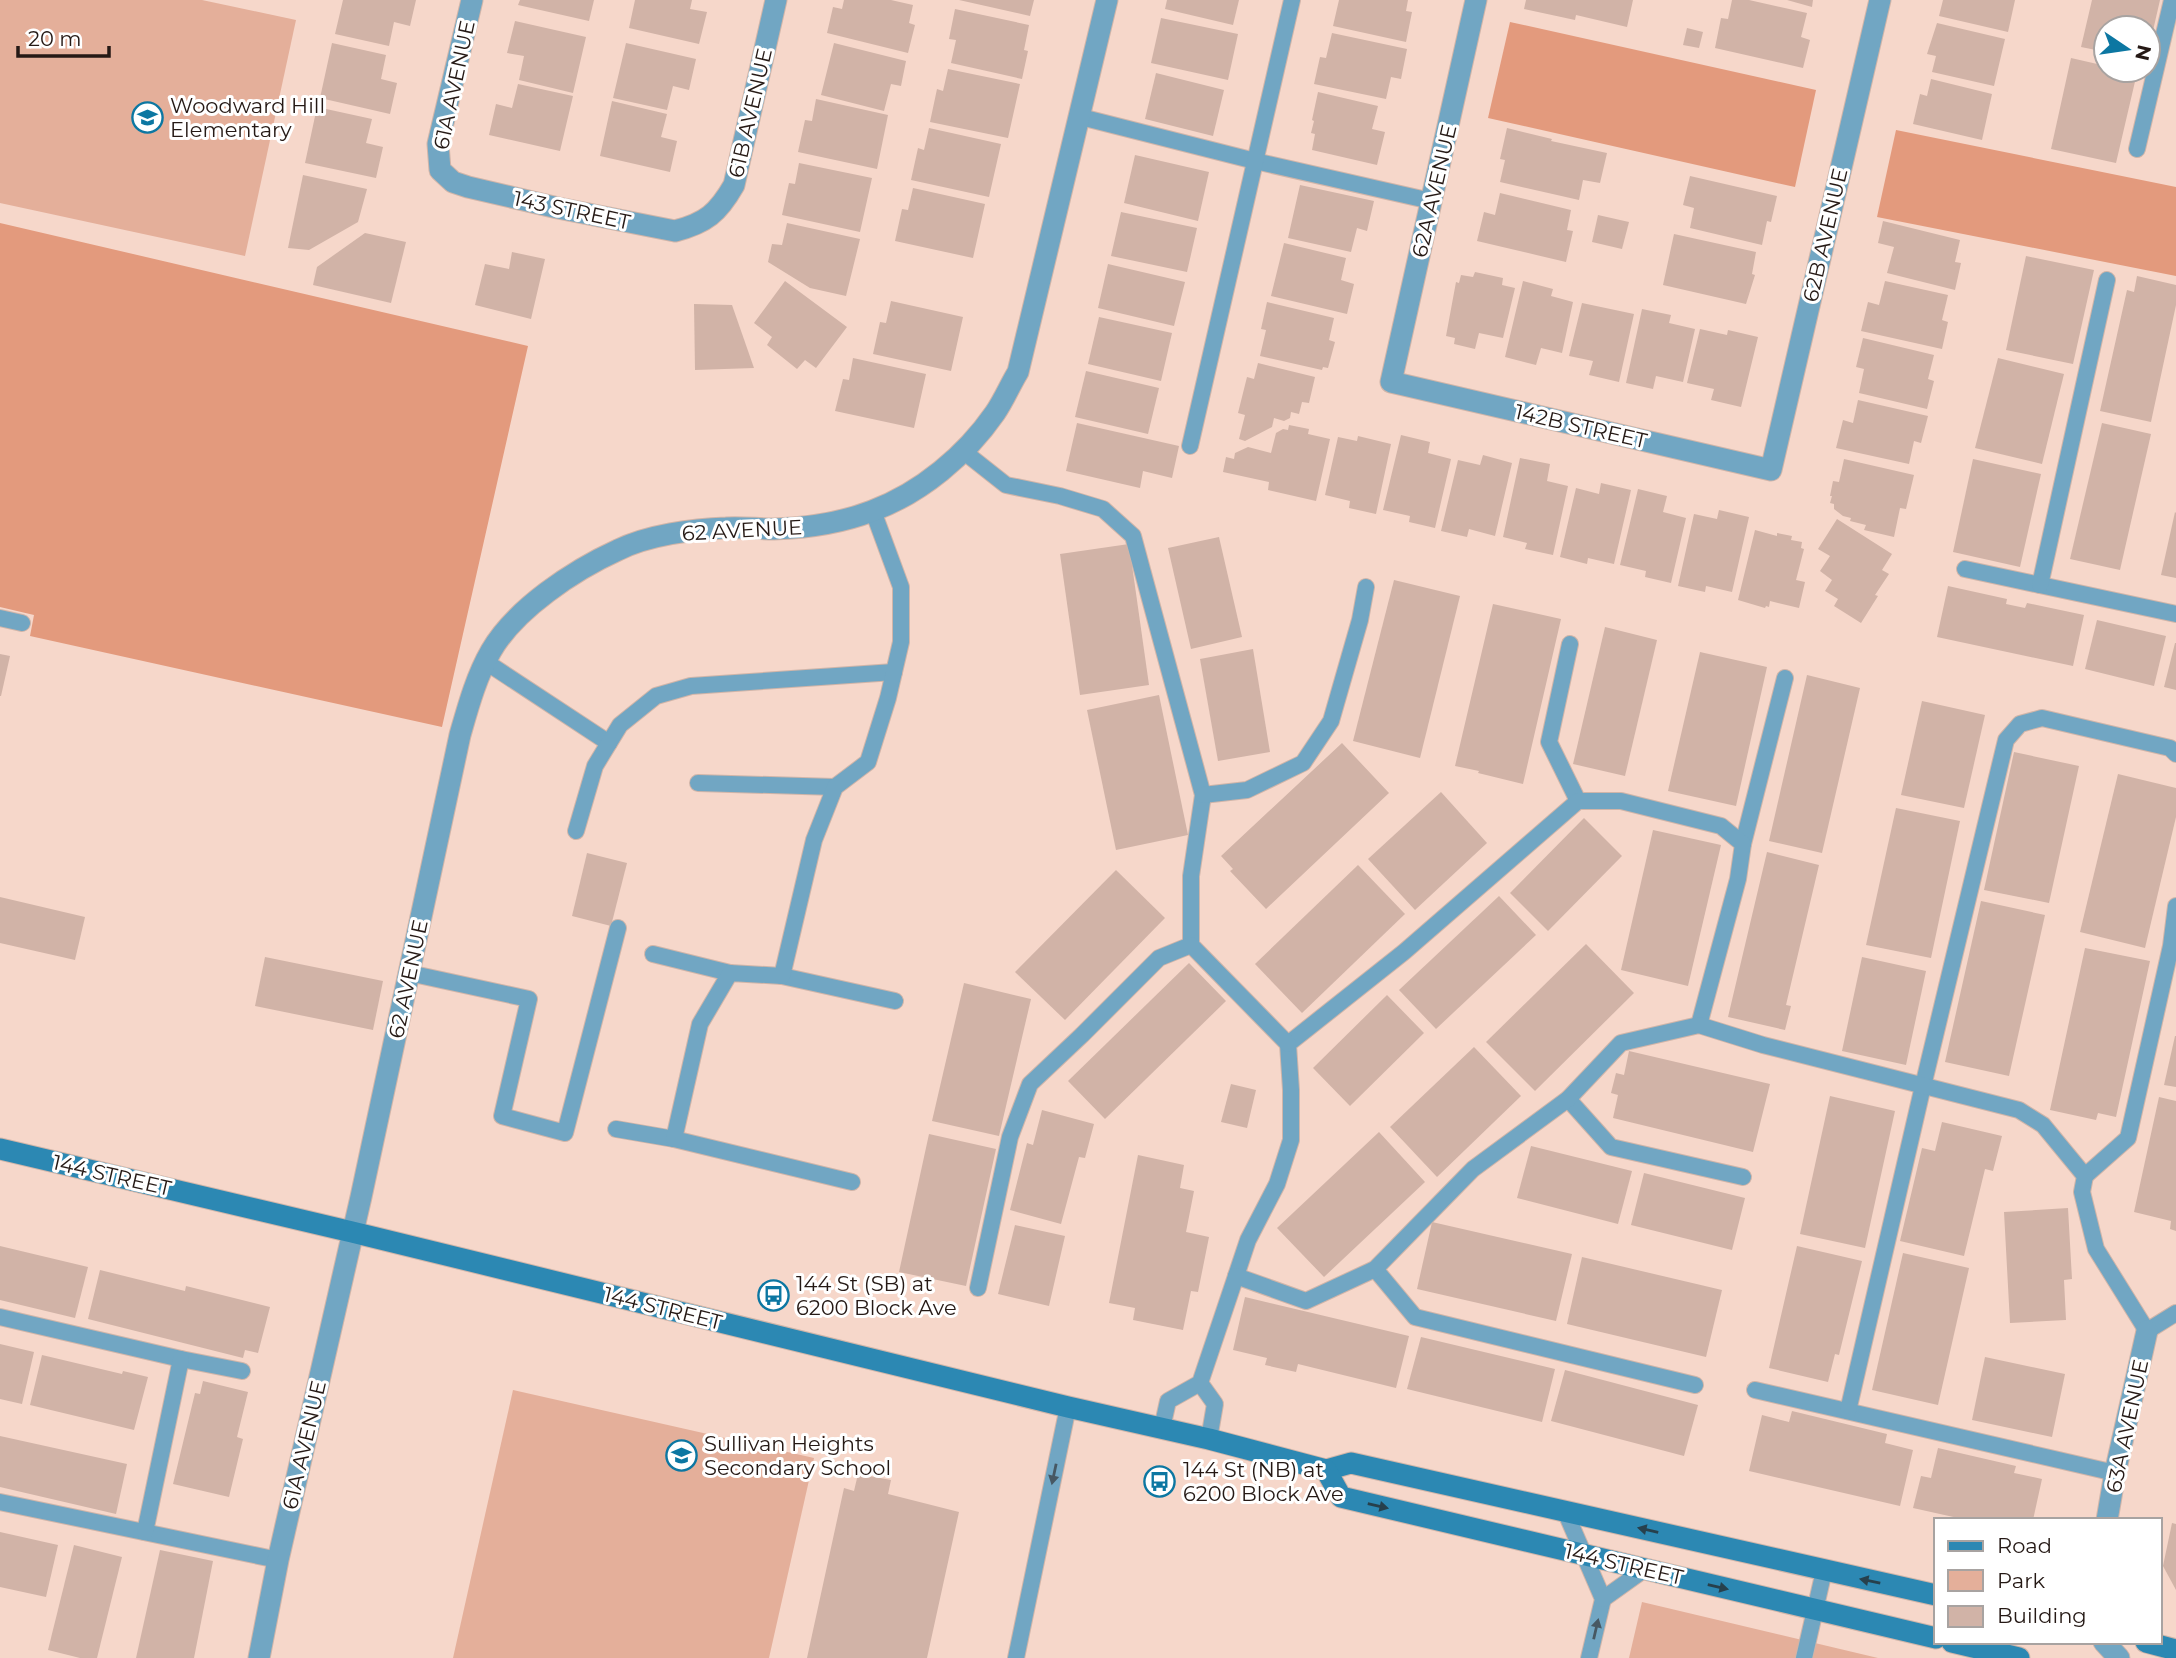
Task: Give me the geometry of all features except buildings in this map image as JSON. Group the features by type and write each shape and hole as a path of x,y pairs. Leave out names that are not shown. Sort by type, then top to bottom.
{"main road":[{"name":"144 STREET","path":"0,1149 1209,1439 1326,1470 1351,1463 1934,1595"},
{"name":"144 STREET","path":"1326,1470 1341,1497 1934,1639"},
{"path":"1960,1644 2019,1658"},
{"path":"2154,1644 2176,1650"}],"street":[{"name":"61A AVENUE","path":"440,170 438,144 472,0"},
{"name":"61B AVENUE","path":"708,218 723,204 734,184 776,0"},
{"name":"62 AVENUE","path":"352,1232 460,735 473,690 491,650 521,613 566,579 619,549 673,533 725,528 816,526 873,511 916,489 963,451 995,413 1018,372 1107,0"},
{"name":"62A AVENUE","path":"1391,382 1476,0"},
{"name":"62B AVENUE","path":"1770,470 1880,0"},
{"name":"143 STREET","path":"440,170 453,182 468,187 558,208 675,230 694,226 708,218"},
{"name":"142B STREET","path":"1391,382 1770,470"},
{"name":"61A AVENUE","path":"259,1658 278,1560 352,1232"},
{"name":"63A AVENUE","path":"2108,1518 2115,1473 2147,1331"},
{"path":"2106,1644 2119,1658"}],"lane":[{"path":"1190,446 1292,0"},
{"path":"2137,149 2172,0"},
{"path":"1081,117 1255,161 1431,201"},
{"path":"2040,585 2107,280"},
{"path":"963,451 1006,485 1060,496 1102,509 1133,536 1203,795 1191,876 1191,945 1289,1044 1291,1140 1278,1184 1248,1240 1199,1383 1168,1401 1162,1428"},
{"path":"782,976 814,840 835,787 868,762 888,698 901,642 901,587 873,511"},
{"path":"1965,569 2176,614"},
{"path":"1203,795 1247,790 1303,763 1331,721 1360,620 1366,587"},
{"path":"0,618 22,623"},
{"path":"1570,644 1549,742 1578,802"},
{"path":"486,662 609,743"},
{"path":"576,831 595,766 620,725 656,696 691,686 894,673"},
{"path":"1699,1025 1738,879 1743,844 1785,678"},
{"path":"1848,1411 2006,740 2020,724 2042,718 2170,748 2176,754"},
{"path":"698,783 835,787"},
{"path":"1289,1044 1404,952 1578,802 1621,801 1721,826 1743,844"},
{"path":"2176,906 2171,946 2128,1139 2085,1176 2082,1192 2096,1249 2147,1331 2176,1313"},
{"path":"410,973 529,999 502,1116 565,1133 618,928"},
{"path":"978,1288 1010,1137 1030,1084 1159,958 1191,945"},
{"path":"653,954 730,973 782,976 895,1001"},
{"path":"674,1139 700,1024 730,973"},
{"path":"1236,1276 1306,1301 1375,1269 1473,1169 1568,1099 1621,1043 1699,1025 1763,1045 2019,1110 2043,1125 2085,1176"},
{"path":"1568,1099 1611,1147 1743,1177"},
{"path":"616,1129 674,1139 852,1181"},
{"path":"1375,1269 1415,1317 1695,1385"},
{"path":"0,1317 243,1371"},
{"path":"145,1532 181,1359"},
{"path":"1199,1383 1215,1404 1209,1439"},
{"path":"1755,1390 2115,1473"},
{"path":"1016,1658 1068,1407"},
{"path":"0,1502 278,1560"},
{"path":"1565,1511 1603,1599 1589,1658"},
{"path":"1603,1599 1645,1569"},
{"path":"1804,1658 1824,1571"}],"green space":[{"name":"Woodward Hill Elementary","path":"0,0 202,0 296,20 245,256 0,203"},
{"path":"513,1390 814,1458 769,1658 453,1658"},
{"path":"1642,1602 1878,1658 1629,1658"}],"shaded area":[{"path":"1510,22 1816,90 1795,187 1488,118"},
{"path":"1896,130 2176,187 2176,276 1877,217"},
{"path":"0,223 528,346 442,727 30,636 34,615 0,607"}],"place":[{"name":"Woodward Hill Elementary","path":"147,117"},
{"name":"144 St (SB) at 6200 Block Ave","path":"773,1295"},
{"name":"Sullivan Heights Secondary School","path":"681,1455"},
{"name":"144 St (NB) at 6200 Block Ave","path":"1160,1481"}]}
